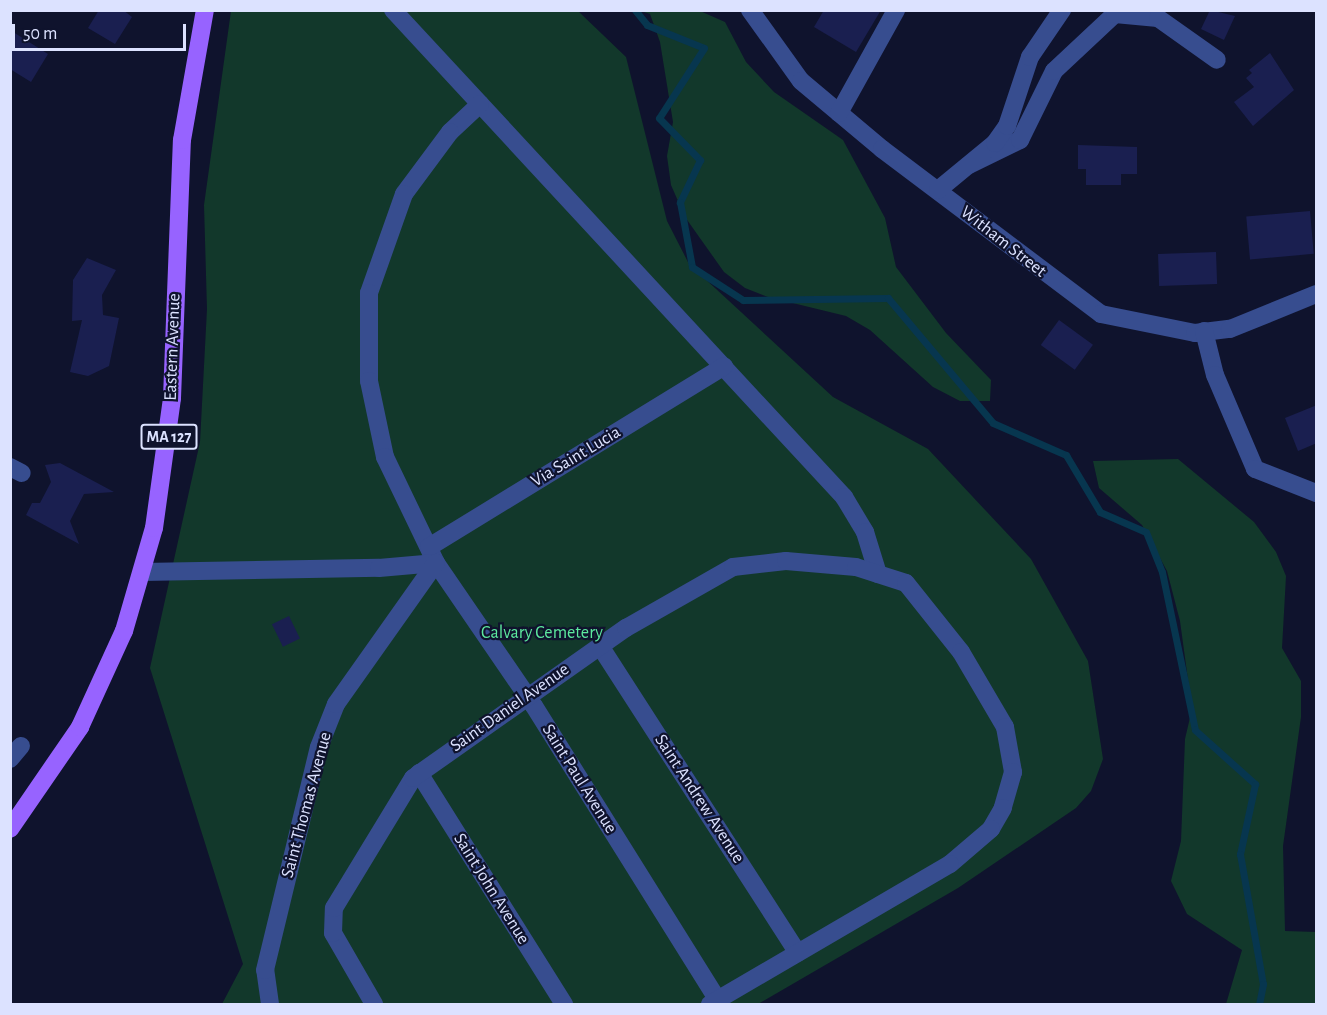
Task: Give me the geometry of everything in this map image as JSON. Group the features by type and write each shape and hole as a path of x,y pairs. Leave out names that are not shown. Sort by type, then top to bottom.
{"main road":[{"name":"Eastern Avenue","path":"10,829 80,727 124,632 141,572 166,463 182,140 204,10"}],"street":[{"path":"393,10 844,497 865,532 878,574"},
{"name":"Witham Street","path":"750,10 801,81 938,190 1101,314 1161,329 1204,332 1230,329 1317,294"},
{"path":"839,113 896,10"},
{"path":"938,190 969,165 1007,126 1030,57 1062,10"},
{"path":"969,165 1020,140 1054,71 1115,14 1158,18 1217,60"},
{"name":"Saint Paul Avenue","path":"480,104 450,132 404,194 369,293 369,381 383,446 432,555 526,694 714,1002"},
{"path":"1204,332 1215,375 1255,469 1317,493"},
{"name":"Via Saint Lucia","path":"432,555 724,366"},
{"path":"141,572 379,568 432,555"},
{"name":"Saint Thomas Avenue","path":"270,1005 265,970 319,747 336,704 432,555"},
{"name":"Saint Daniel Avenue","path":"374,1005 333,933 334,908 381,824 419,773 526,694 600,646 733,567 786,561 855,567 906,583 961,652 1005,727 1013,772 1003,808 990,829 950,864 714,1002"},
{"name":"Saint Andrew Avenue","path":"600,646 798,953"},
{"name":"Saint John Avenue","path":"419,773 564,1005"}],"green space":[{"name":"Calvary Cemetery","path":"231,11 578,11 626,57 667,221 689,264 833,397 928,449 1031,559 1088,661 1103,759 1091,791 1076,808 958,888 758,1004 222,1004 243,964 150,668 200,442 207,309 204,205"},
{"path":"641,11 700,11 725,22 746,62 774,92 843,140 885,218 896,267 946,333 991,380 990,401 960,401 933,387 870,330 846,316 768,297 745,288 724,272 685,217 671,185 667,156 673,122 660,42 650,14"},
{"path":"1178,459 1254,522 1276,552 1286,576 1282,648 1301,681 1301,717 1283,846 1285,931 1316,932 1316,1004 1226,1004 1242,950 1187,914 1171,881 1181,841 1185,739 1192,709 1180,621 1167,571 1142,525 1099,488 1093,461"}],"building":[{"path":"99,10 123,10 132,17 115,44 88,28"},
{"path":"824,10 881,10 856,52 814,27"},
{"path":"1210,10 1235,16 1224,40 1201,29"},
{"path":"10,30 48,54 31,82 10,69"},
{"path":"1270,53 1294,90 1253,126 1234,102 1254,87 1246,78 1252,73 1249,70"},
{"path":"1078,145 1137,147 1137,174 1121,174 1121,185 1086,185 1086,169 1078,169"},
{"path":"1310,211 1314,254 1250,259 1246,217"},
{"path":"1216,252 1217,284 1159,286 1158,254"},
{"path":"87,258 116,270 102,295 103,315 119,318 109,366 88,376 70,372 82,320 72,321 73,280"},
{"path":"1059,320 1093,345 1075,370 1041,345"},
{"path":"1317,405 1317,443 1298,451 1285,418"},
{"path":"60,463 114,492 84,494 70,521 79,544 26,515 32,503 40,503 51,482 45,465"},
{"path":"289,616 300,638 283,647 272,624"}],"waterway":[{"path":"635,10 647,25 704,48 659,118 700,160 680,202 692,267 743,300 888,298 993,423 1066,455 1100,512 1146,532 1162,572 1195,730 1255,784 1240,854 1263,984 1259,1004"}]}
